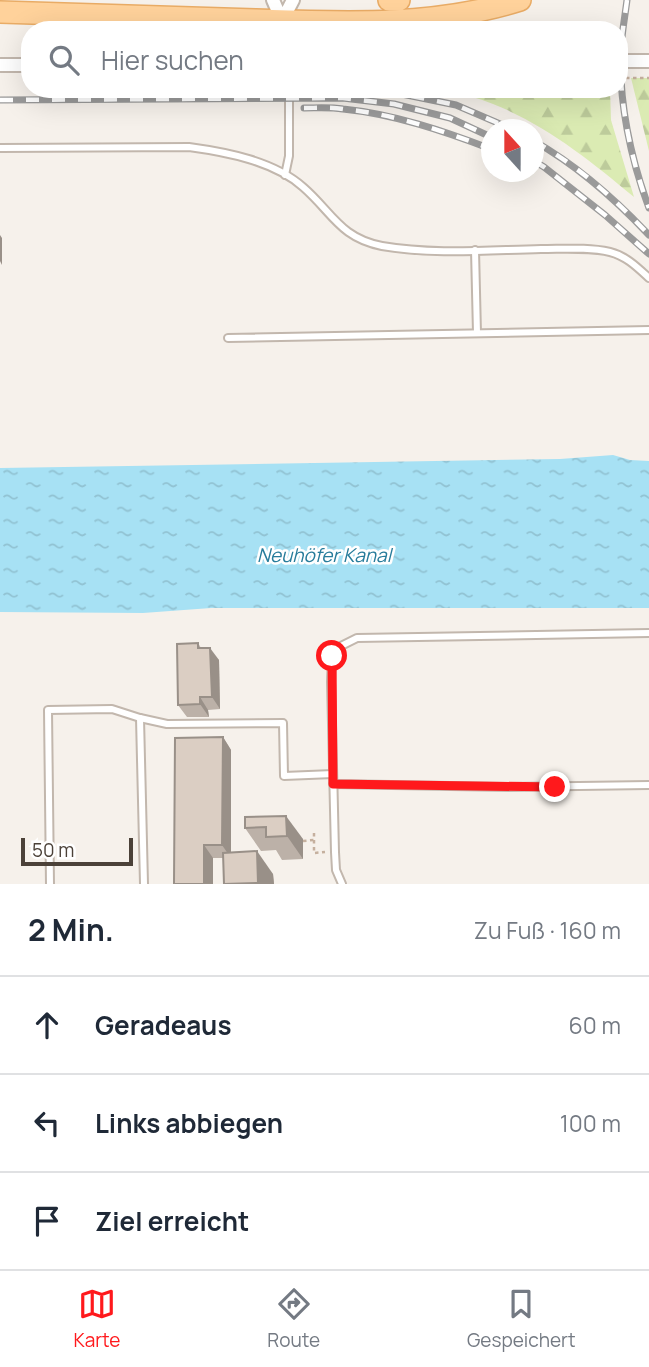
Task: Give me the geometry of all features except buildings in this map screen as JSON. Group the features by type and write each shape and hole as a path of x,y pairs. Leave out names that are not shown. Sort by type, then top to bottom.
{"main road":[{"path":"389,0 399,0"},
{"path":"398,21 473,12 520,0"},
{"path":"0,12 282,21"}],"street":[{"path":"273,0 282,21"},
{"path":"282,21 293,0"},
{"path":"628,61 649,61"},
{"path":"0,65 21,65"}],"lane":[{"path":"285,175 289,156 289,98"},
{"path":"0,148 189,147 217,151 239,156 285,175 302,186 334,220 359,240 407,249 586,249 612,252 632,262 649,278"},
{"path":"475,250 477,332"},
{"path":"228,338 649,331"},
{"path":"342,884 336,870 332,774 332,656 341,646 357,638 649,633"},
{"path":"50,884 48,710 112,709 167,724 283,723 284,776 332,774"},
{"path":"140,718 144,884"},
{"path":"333,784 509,787 649,785"}],"path":[{"path":"628,78 649,78"},
{"path":"314,833 314,853 335,852"},
{"path":"303,841 314,840"}],"green space":[{"path":"631,78 649,78 649,151"},
{"path":"475,98 610,98 611,120 634,197 544,130 544,119 525,119"}],"water":[{"name":"Neuhöfer Kanal","path":"613,455 630,460 649,461 649,608 211,608 143,613 0,612 0,468 560,459"}],"railway":[{"path":"624,21 627,0"},
{"path":"0,100 343,98 394,104 450,118 481,132"},
{"path":"422,98 456,105 488,119"},
{"path":"623,98 631,150 649,208"},
{"path":"304,108 338,108 400,119 481,145"},
{"path":"544,147 595,184 649,235"},
{"path":"544,167 649,254"}],"route":[{"path":"332,656 333,784 555,787"}]}
